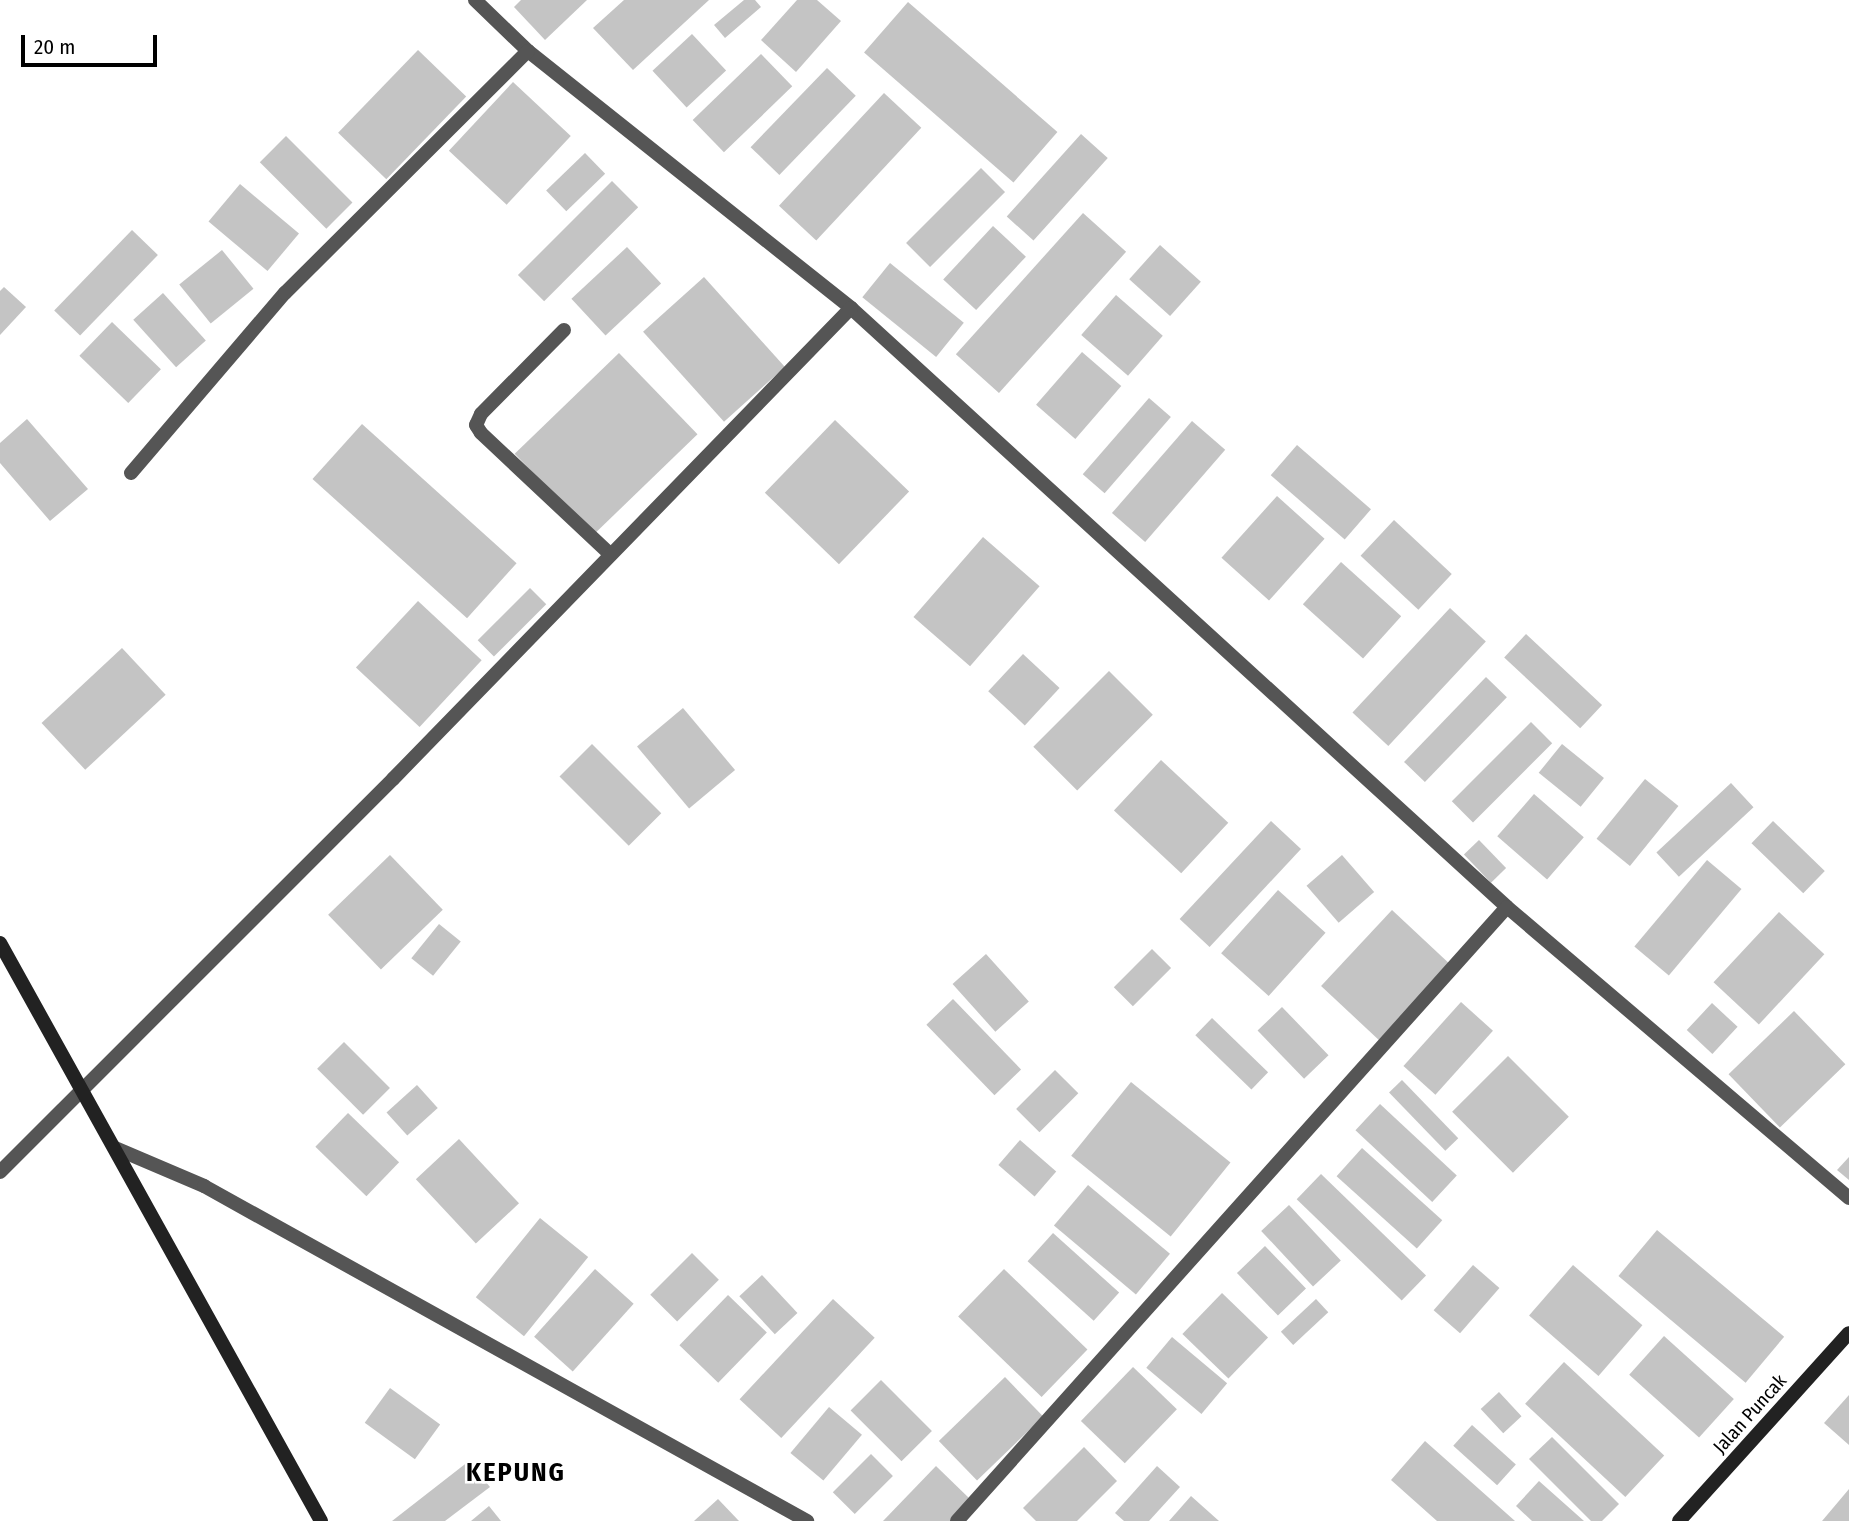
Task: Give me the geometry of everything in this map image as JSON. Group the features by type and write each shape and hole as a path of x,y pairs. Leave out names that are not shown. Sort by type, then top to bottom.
{"main road":[{"path":"0,943 321,1521"},
{"name":"Jalan Puncak","path":"1679,1521 1849,1333"}],"street":[{"path":"475,0 528,51 851,308 1507,907 1849,1198"},
{"path":"131,473 285,293 528,51"},
{"path":"0,1172 393,779 851,308"},
{"path":"564,330 481,414 477,425 481,433 610,554"},
{"path":"957,1521 1507,907"},
{"path":"115,1148 204,1186 807,1521"}],"building":[{"path":"521,0 587,0 545,40 514,7"},
{"path":"624,0 709,0 633,70 593,28"},
{"path":"744,0 755,0 761,7 725,38 714,25"},
{"path":"797,0 817,0 841,21 796,72 761,40"},
{"path":"908,2 1057,132 1013,182 864,53"},
{"path":"692,34 726,71 687,107 653,71"},
{"path":"418,50 466,97 386,179 338,133"},
{"path":"761,54 792,86 724,152 693,120"},
{"path":"827,68 856,96 779,175 751,147"},
{"path":"513,82 571,136 507,205 449,151"},
{"path":"884,93 921,128 816,240 779,206"},
{"path":"1081,134 1108,158 1033,241 1007,216"},
{"path":"286,136 352,202 326,229 260,162"},
{"path":"585,153 605,174 566,211 546,191"},
{"path":"981,168 1005,192 930,267 906,243"},
{"path":"612,181 638,207 544,301 518,275"},
{"path":"240,184 299,233 267,271 209,222"},
{"path":"1083,213 1126,252 999,393 956,354"},
{"path":"993,226 1026,257 976,310 943,279"},
{"path":"132,230 158,255 80,336 54,311"},
{"path":"1160,245 1201,282 1170,316 1129,279"},
{"path":"627,247 661,284 606,335 571,299"},
{"path":"222,250 253,289 211,323 179,285"},
{"path":"890,263 964,323 936,357 862,297"},
{"path":"704,277 785,367 724,422 643,332"},
{"path":"4,287 26,307 0,335 0,291"},
{"path":"163,293 206,341 176,367 133,320"},
{"path":"1116,295 1163,336 1128,376 1081,335"},
{"path":"112,322 161,369 128,403 79,356"},
{"path":"1082,352 1121,386 1075,439 1036,405"},
{"path":"619,353 697,434 593,535 515,454"},
{"path":"1149,398 1171,417 1105,493 1083,474"},
{"path":"27,419 88,489 50,521 0,463 0,443"},
{"path":"835,420 909,492 839,564 765,493"},
{"path":"1192,421 1225,450 1145,542 1112,513"},
{"path":"362,424 517,563 467,618 312,479"},
{"path":"1297,445 1371,509 1345,539 1271,475"},
{"path":"1277,496 1325,539 1269,601 1221,558"},
{"path":"1394,520 1452,574 1418,610 1361,556"},
{"path":"983,537 1040,586 970,666 913,617"},
{"path":"1341,562 1401,616 1363,659 1303,604"},
{"path":"530,588 546,604 494,657 478,640"},
{"path":"418,601 482,660 420,727 356,668"},
{"path":"1450,608 1486,641 1388,746 1352,713"},
{"path":"1526,634 1602,705 1580,728 1504,657"},
{"path":"122,648 166,695 85,770 42,723"},
{"path":"1023,654 1060,688 1025,725 988,691"},
{"path":"1109,671 1153,715 1077,791 1033,747"},
{"path":"1486,677 1507,697 1425,782 1404,762"},
{"path":"683,708 735,770 689,809 637,747"},
{"path":"1531,722 1552,743 1473,822 1452,801"},
{"path":"592,744 661,813 629,846 559,777"},
{"path":"1562,744 1604,778 1581,807 1539,773"},
{"path":"1161,760 1228,823 1181,873 1114,810"},
{"path":"1645,779 1678,806 1630,866 1597,839"},
{"path":"1731,783 1754,807 1679,877 1656,853"},
{"path":"1534,794 1584,837 1547,880 1497,836"},
{"path":"1271,821 1301,849 1210,947 1180,919"},
{"path":"1773,821 1825,871 1803,893 1751,843"},
{"path":"1479,840 1506,868 1491,883 1464,855"},
{"path":"390,855 443,910 381,969 328,915"},
{"path":"1342,855 1374,892 1339,923 1307,886"},
{"path":"1707,860 1741,889 1669,975 1634,947"},
{"path":"1278,890 1326,933 1269,996 1221,953"},
{"path":"1392,910 1450,964 1379,1040 1321,986"},
{"path":"1779,912 1824,954 1759,1024 1714,982"},
{"path":"439,924 461,942 433,976 411,958"},
{"path":"1152,949 1171,968 1133,1006 1114,987"},
{"path":"986,954 1029,1002 995,1032 953,984"},
{"path":"953,999 1021,1069 994,1095 926,1025"},
{"path":"1461,1002 1493,1031 1435,1095 1403,1066"},
{"path":"1712,1003 1738,1027 1712,1054 1687,1030"},
{"path":"1282,1007 1329,1055 1304,1079 1258,1031"},
{"path":"1794,1011 1845,1064 1780,1127 1729,1074"},
{"path":"1212,1018 1268,1072 1251,1089 1195,1035"},
{"path":"344,1042 390,1088 363,1115 317,1069"},
{"path":"1508,1056 1569,1117 1513,1173 1452,1112"},
{"path":"1055,1070 1078,1093 1039,1132 1016,1109"},
{"path":"1402,1080 1458,1138 1445,1151 1389,1093"},
{"path":"1131,1082 1230,1163 1171,1236 1071,1156"},
{"path":"417,1085 438,1108 407,1135 387,1112"},
{"path":"1380,1104 1457,1176 1432,1202 1355,1130"},
{"path":"348,1113 399,1162 366,1196 315,1147"},
{"path":"459,1139 519,1203 476,1244 416,1179"},
{"path":"1020,1140 1056,1171 1035,1196 998,1165"},
{"path":"1362,1148 1442,1220 1417,1249 1337,1176"},
{"path":"1849,1157 1849,1180 1837,1170"},
{"path":"1321,1174 1426,1275 1402,1301 1297,1199"},
{"path":"1088,1185 1170,1254 1136,1294 1054,1226"},
{"path":"1289,1205 1341,1261 1313,1286 1261,1231"},
{"path":"540,1218 588,1257 524,1336 476,1297"},
{"path":"1657,1230 1784,1337 1746,1383 1618,1276"},
{"path":"1053,1233 1119,1293 1094,1321 1028,1261"},
{"path":"1265,1246 1306,1288 1278,1316 1237,1273"},
{"path":"692,1253 719,1280 677,1322 650,1295"},
{"path":"1473,1265 1499,1288 1460,1333 1434,1310"},
{"path":"1573,1265 1642,1325 1598,1376 1529,1316"},
{"path":"595,1269 634,1304 573,1371 534,1337"},
{"path":"1004,1269 1087,1350 1042,1397 958,1316"},
{"path":"762,1275 797,1313 775,1334 739,1296"},
{"path":"1222,1293 1268,1337 1228,1378 1182,1334"},
{"path":"728,1295 767,1333 718,1383 679,1345"},
{"path":"833,1299 875,1338 781,1438 740,1399"},
{"path":"1316,1299 1328,1312 1293,1345 1281,1332"},
{"path":"1664,1336 1734,1399 1699,1438 1629,1375"},
{"path":"1172,1337 1227,1383 1201,1414 1146,1368"},
{"path":"1564,1362 1664,1455 1625,1497 1525,1404"},
{"path":"1133,1367 1177,1409 1125,1463 1081,1421"},
{"path":"1005,1377 1043,1417 977,1480 939,1441"},
{"path":"881,1380 932,1431 902,1461 851,1410"},
{"path":"390,1388 440,1424 415,1459 365,1423"},
{"path":"1499,1392 1522,1416 1503,1433 1481,1409"},
{"path":"1849,1395 1849,1445 1824,1423"},
{"path":"829,1407 862,1435 823,1481 790,1453"},
{"path":"1472,1425 1516,1464 1497,1485 1453,1446"},
{"path":"1552,1437 1619,1504 1602,1521 1591,1521 1529,1459"},
{"path":"1425,1441 1515,1521 1437,1521 1391,1480"},
{"path":"1084,1447 1117,1481 1077,1521 1036,1521 1023,1508"},
{"path":"871,1454 893,1476 855,1514 833,1492"},
{"path":"469,1461 490,1487 445,1521 392,1521"},
{"path":"936,1466 971,1500 951,1521 883,1521"},
{"path":"1157,1466 1180,1487 1149,1521 1124,1521 1115,1513"},
{"path":"1539,1481 1584,1521 1532,1521 1516,1506"},
{"path":"1849,1489 1849,1521 1822,1521"},
{"path":"1191,1496 1219,1521 1169,1521"},
{"path":"718,1499 739,1521 694,1521"},
{"path":"489,1506 501,1521 471,1521"}],"district":[{"name":"KEPUNG","path":"516,1473"}]}
